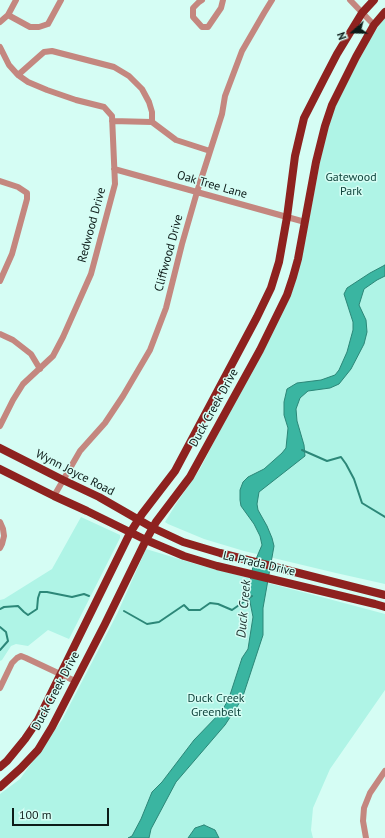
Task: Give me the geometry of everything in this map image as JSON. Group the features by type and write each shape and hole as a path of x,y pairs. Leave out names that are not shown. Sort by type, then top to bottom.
{"main road":[{"name":"Duck Creek Drive","path":"0,767 7,761 25,739 38,720 130,532 175,471 258,317 271,288 277,268 287,217 295,156 304,118 330,66 362,13 374,0"},
{"name":"Duck Creek Drive","path":"0,787 38,750 52,727 146,540 156,522 190,477 260,350 287,296 298,259 324,126 341,86 374,25 385,12"},
{"name":"Wynn Joyce Road","path":"0,448 99,497 138,520"},
{"path":"0,469 130,532"},
{"name":"La Prada Drive","path":"138,520 183,542 220,553 385,595"},
{"name":"La Prada Drive","path":"130,532 184,556 217,566 375,604 385,608"}],"street":[{"path":"0,22 8,15 16,0"},
{"path":"8,15 30,27 39,27 48,24 61,0"},
{"path":"202,0 193,8 193,17 202,27 208,27 221,8 223,0"},
{"name":"Cliffwood Drive","path":"54,496 80,451 105,423 150,350 166,308 197,192 222,114 225,96 242,51 272,0"},
{"path":"350,0 374,25"},
{"path":"0,47 9,65 18,75 28,82 76,100 104,107 112,116 112,121 152,122 176,140 210,151"},
{"path":"18,75 44,52 52,51 114,67 129,76 142,89 149,102 152,112 152,122"},
{"name":"Redwood Drive","path":"0,426 23,384 53,356 91,274 115,184 112,121"},
{"name":"Oak Tree Lane","path":"114,168 305,222"},
{"path":"0,181 18,187 27,193 27,198 12,254 0,281"},
{"path":"0,334 13,340 31,354 40,369"},
{"path":"0,522 4,536 0,548"},
{"path":"0,688 12,663 21,656 75,681"},
{"path":"366,838 363,821 364,808 370,793 385,771"}],"green space":[{"name":"Gatewood Park","path":"385,17 385,584 244,551 204,539 165,522 200,469 238,395 270,338 293,289 302,256 329,122 340,95 372,36"},
{"path":"81,517 120,535 120,538 69,639 48,630 28,646 16,644 11,646 0,661 0,600 52,569"},
{"name":"Duck Creek Greenbelt","path":"146,549 199,565 385,614 385,690 330,769 313,808 311,830 313,838 0,838 0,794 20,779 62,720 117,614"}],"shaded area":[{"path":"385,265 385,276 364,289 359,305 366,320 367,332 364,344 351,369 339,384 330,388 308,391 300,398 296,409 297,421 304,445 305,456 259,492 257,504 258,510 267,526 274,546 263,608 263,635 242,699 225,725 176,782 151,829 149,838 128,838 132,836 141,819 152,792 162,782 194,740 222,711 229,698 242,658 248,649 253,617 248,592 253,566 262,545 260,536 254,524 241,506 240,490 243,482 248,477 264,469 286,448 288,428 284,415 284,402 287,389 297,383 321,380 335,375 339,370 347,352 353,330 353,322 344,294 347,288"},
{"path":"204,825 215,830 219,838 188,838 195,828"}],"waterway":[{"path":"302,450 327,461 341,457 354,479 362,503 385,517"},
{"path":"0,609 4,607 18,606 28,615 37,609 40,592 72,597 84,594 89,596"},
{"name":"Duck Creek","path":"124,611 147,624 159,622 184,605 189,610 200,610 210,603 218,604 232,610 252,596"},
{"path":"0,627 6,632 8,641 0,650"}]}
